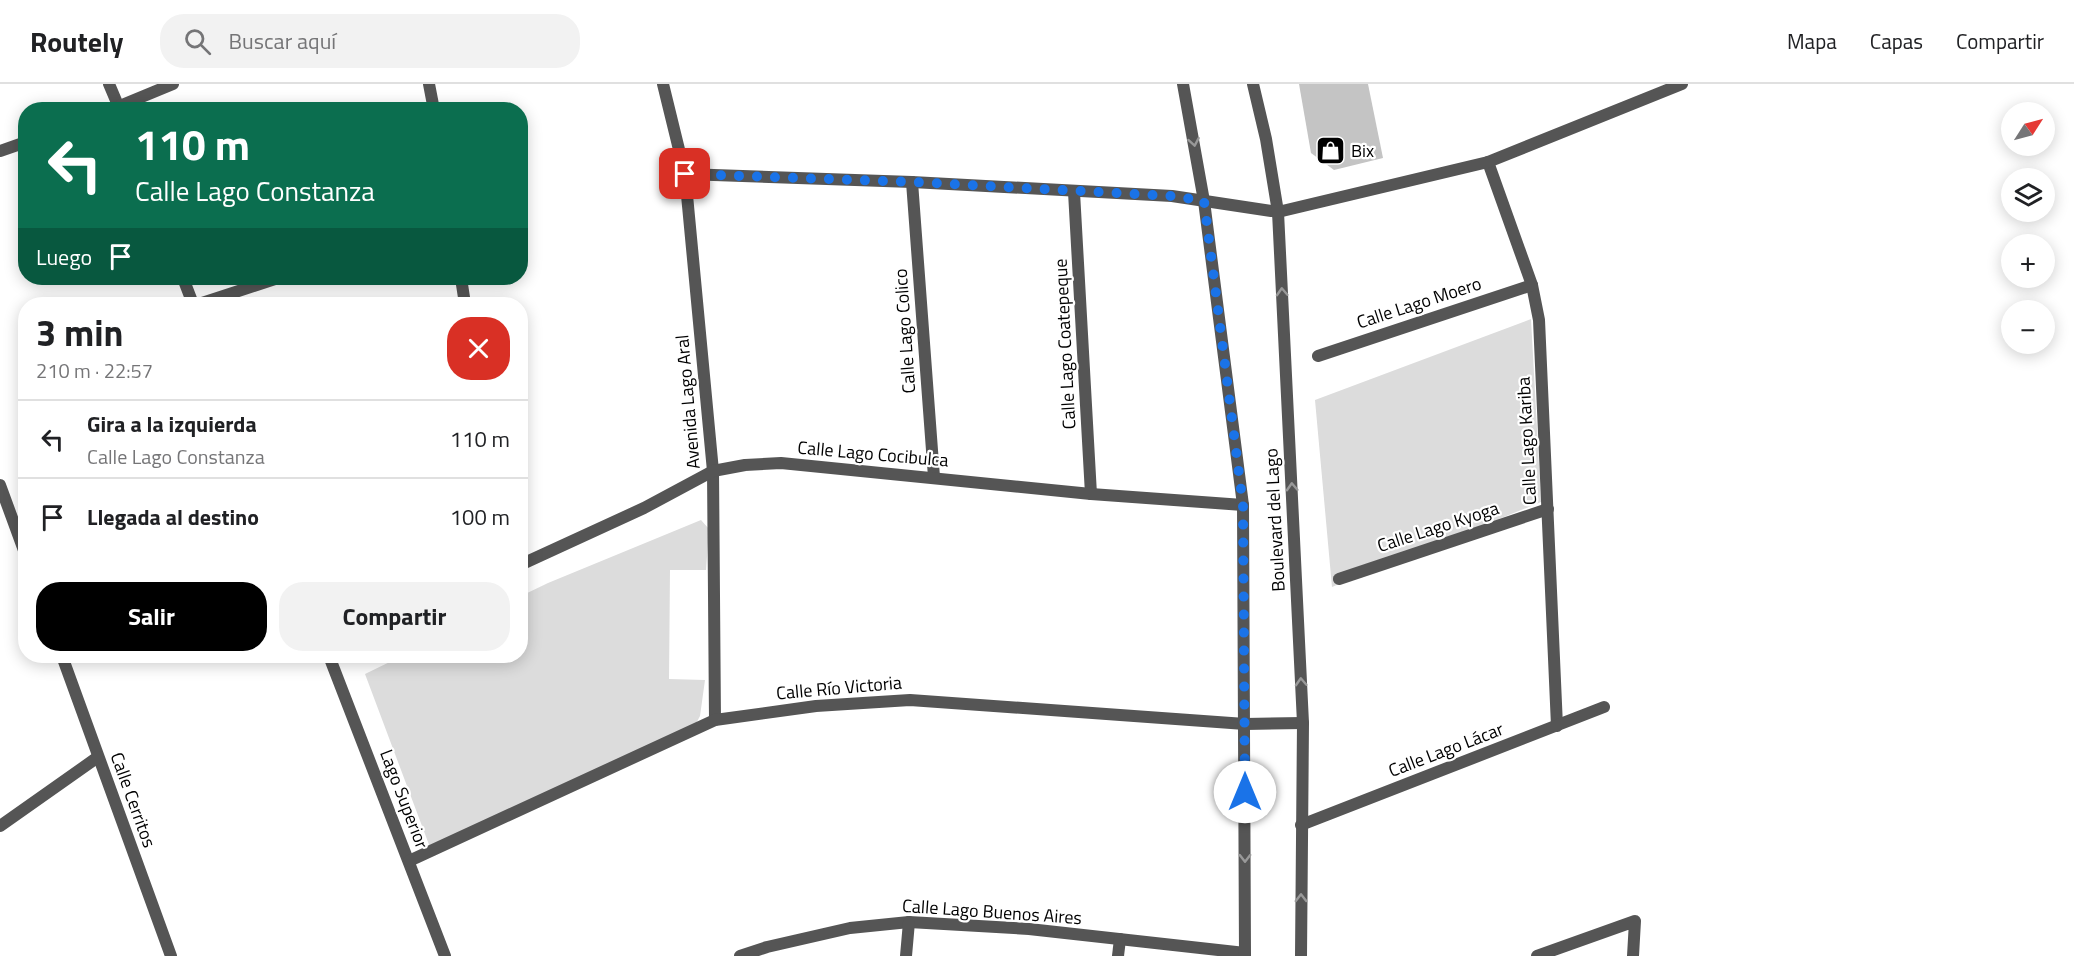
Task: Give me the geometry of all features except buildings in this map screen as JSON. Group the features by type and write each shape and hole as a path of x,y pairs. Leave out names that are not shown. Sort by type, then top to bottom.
{"street":[{"path":"109,84 114,102"},
{"path":"130,102 173,84"},
{"path":"429,84 432,102"},
{"name":"Avenida Lago Aral","path":"663,84 685,174 713,471 715,720"},
{"name":"Boulevard del Lago","path":"1183,84 1204,201 1243,505 1245,954"},
{"name":"Boulevard del Lago","path":"1253,84 1266,139 1278,212 1304,723 1301,956"},
{"path":"685,174 912,182 1172,196 1278,212 1488,162 1682,84"},
{"path":"0,151 18,145"},
{"name":"Calle Lago Kariba","path":"1488,162 1532,285 1539,320 1557,726"},
{"name":"Calle Lago Colico","path":"912,182 934,477"},
{"name":"Calle Lago Coatepeque","path":"1074,192 1091,494"},
{"path":"220,297 257,285"},
{"name":"Calle Lago Moero","path":"1318,356 1532,285"},
{"name":"Calle Lago Cocibulca","path":"528,561 645,508 713,471 745,465 781,463 1091,494 1243,505"},
{"path":"0,485 18,534"},
{"name":"Calle Lago Kyoga","path":"1339,579 1548,509"},
{"name":"Calle Cerritos","path":"64,663 171,956"},
{"name":"Lago Superior","path":"332,663 445,956"},
{"name":"Calle Río Victoria","path":"408,861 715,720 816,706 910,700 1245,724 1304,723"},
{"name":"Calle Lago Lácar","path":"1301,825 1604,707"},
{"path":"0,826 98,757"},
{"path":"1537,956 1635,921 1633,956"},
{"path":"906,956 909,922"},
{"name":"Calle Lago Buenos Aires","path":"740,956 767,947 850,928 909,922 1029,929 1245,954"},
{"path":"1118,956 1120,939"}],"shaded area":[{"path":"1531,319 1541,502 1332,587 1315,400"},
{"path":"701,520 709,529 706,570 670,570 669,679 705,680 700,716 691,733 431,850 365,674 388,663 528,663 528,593"}],"place":[{"name":"Bix","path":"1330,151"}],"route":[{"path":"685,174 912,182 1172,196 1204,201 1243,505 1245,792"}]}
